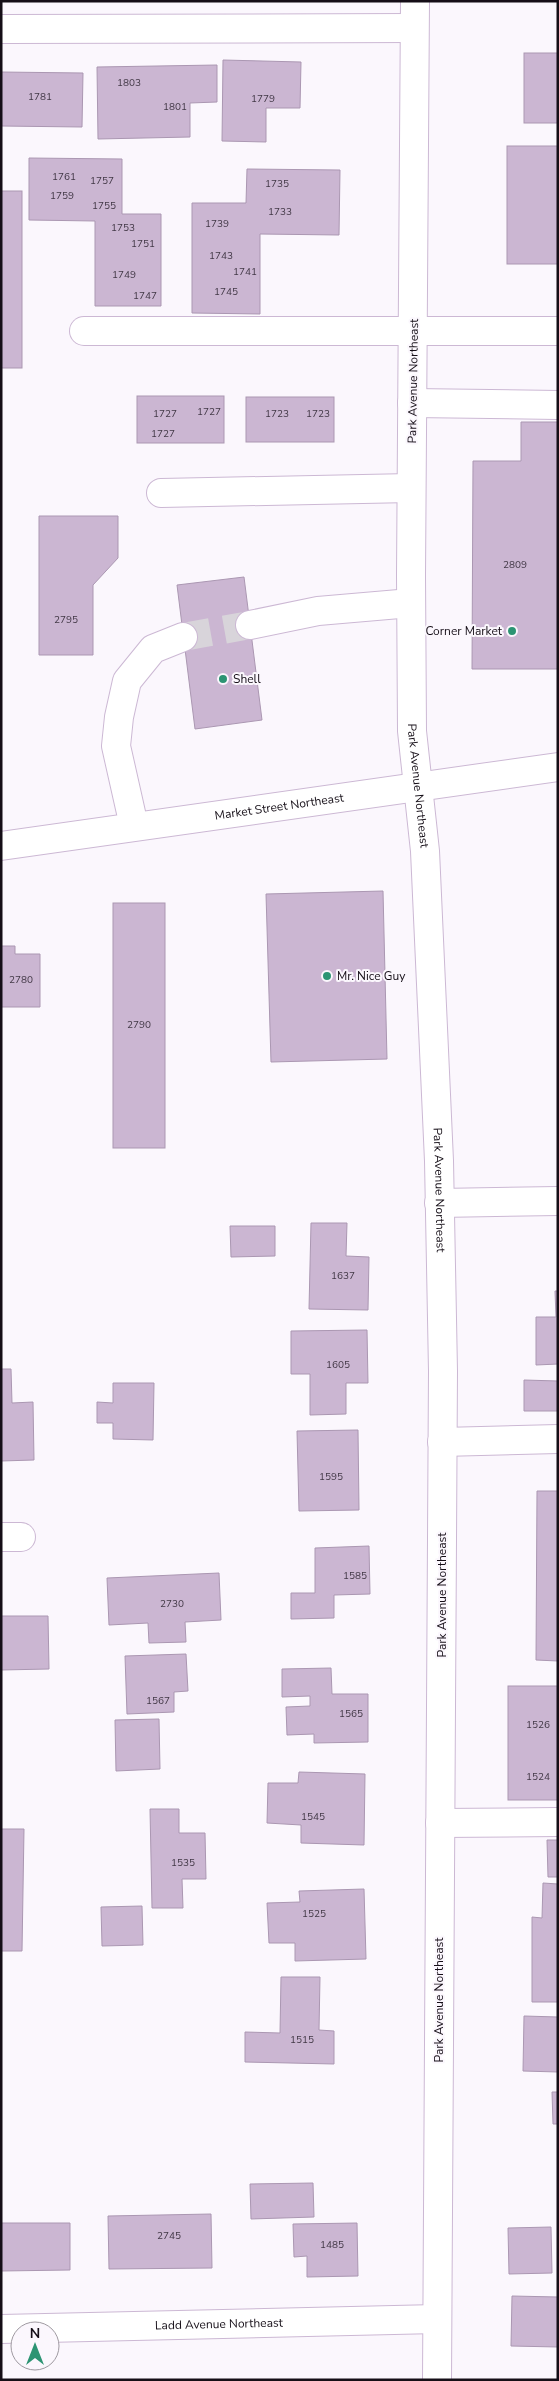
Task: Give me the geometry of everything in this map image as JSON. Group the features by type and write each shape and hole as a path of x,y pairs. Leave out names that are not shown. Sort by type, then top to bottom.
{"street":[{"name":"Park Avenue Northeast","path":"415,1 411,603 412,731 425,851 439,1203 442,1442 437,2380"},
{"path":"1,29 414,28"},
{"path":"84,331 558,331"},
{"path":"412,403 558,405"},
{"path":"161,493 412,488"},
{"path":"250,625 318,611 411,603"},
{"path":"134,826 116,746 119,717 127,681 153,650 183,637"},
{"name":"Market Street Northeast","path":"1,846 558,766"},
{"path":"439,1203 558,1201"},
{"path":"442,1442 558,1439"},
{"path":"440,1823 558,1822"},
{"name":"Ladd Avenue Northeast","path":"1,2329 437,2319"}],"building":[{"path":"524,53 558,53 558,123 524,123"},
{"path":"223,60 301,62 300,108 266,108 266,142 222,141"},
{"path":"217,65 217,102 190,103 190,137 98,139 97,67"},
{"path":"1,72 83,73 82,127 1,126"},
{"path":"507,146 558,146 558,264 507,264"},
{"path":"29,158 122,159 122,214 161,214 161,306 95,306 95,221 29,220"},
{"path":"247,169 340,170 339,235 260,234 260,314 192,313 192,203 246,203"},
{"path":"1,191 22,191 22,368 1,368"},
{"path":"137,396 224,396 224,443 137,443"},
{"path":"246,397 334,397 334,442 246,442"},
{"path":"521,422 558,422 558,669 472,669 473,461 521,461"},
{"path":"39,516 118,516 118,558 93,585 93,655 39,655"},
{"name":"Shell","path":"244,577 262,720 195,729 177,585"},
{"name":"Mr. Nice Guy","path":"383,891 387,1059 271,1062 266,894"},
{"path":"113,903 165,903 165,1148 113,1148"},
{"path":"1,946 15,946 15,954 40,954 40,1007 1,1007"},
{"path":"311,1223 347,1223 346,1256 369,1257 368,1310 309,1309"},
{"path":"230,1226 275,1226 275,1256 231,1257"},
{"path":"555,1291 558,1291 558,1364 536,1365 536,1317 556,1317"},
{"path":"367,1330 368,1383 346,1383 346,1414 310,1415 310,1374 291,1374 291,1331"},
{"path":"1,1369 11,1369 12,1403 33,1402 34,1460 1,1461"},
{"path":"524,1380 558,1381 558,1411 524,1411"},
{"path":"113,1383 154,1383 153,1440 113,1439 113,1423 97,1423 97,1402 113,1403"},
{"path":"358,1430 359,1510 299,1511 297,1431"},
{"path":"537,1491 558,1491 558,1661 536,1660"},
{"path":"369,1546 370,1594 334,1595 334,1618 291,1619 291,1593 315,1593 315,1548"},
{"path":"219,1573 221,1620 185,1622 186,1642 149,1643 148,1623 109,1625 107,1578"},
{"path":"1,1616 48,1616 49,1669 1,1670"},
{"path":"186,1654 188,1691 174,1692 174,1712 127,1714 125,1656"},
{"path":"331,1668 332,1694 368,1694 368,1742 314,1743 314,1734 287,1735 286,1707 310,1706 310,1696 282,1697 282,1669"},
{"path":"508,1686 558,1686 558,1800 508,1800"},
{"path":"159,1719 160,1769 116,1771 115,1720"},
{"path":"299,1772 365,1774 364,1845 301,1843 301,1825 267,1823 268,1783 298,1783"},
{"path":"150,1809 179,1809 179,1833 205,1833 206,1879 182,1879 183,1908 152,1908"},
{"path":"1,1829 24,1829 22,1951 1,1951"},
{"path":"547,1840 558,1840 558,1877 548,1877"},
{"path":"543,1883 558,1884 558,2002 532,2002 532,1917 542,1918"},
{"path":"364,1889 366,1959 295,1961 295,1943 269,1943 267,1903 300,1902 299,1891"},
{"path":"142,1906 143,1945 102,1946 101,1907"},
{"path":"281,1977 320,1977 319,2030 334,2031 334,2064 245,2062 245,2032 280,2033"},
{"path":"524,2016 558,2017 558,2072 523,2071"},
{"path":"552,2092 558,2092 558,2124 553,2124"},
{"path":"313,2183 314,2217 251,2219 250,2184"},
{"path":"211,2214 212,2268 109,2269 108,2216"},
{"path":"1,2223 70,2223 70,2270 1,2271"},
{"path":"357,2223 358,2276 307,2277 307,2256 294,2257 293,2224"},
{"path":"551,2227 552,2273 509,2274 508,2228"},
{"path":"512,2296 558,2297 558,2347 511,2346"}],"tunnel":[{"path":"183,637 250,625"}],"place":[{"name":"Corner Market","path":"512,631"},
{"name":"Shell","path":"223,679"},
{"name":"Mr. Nice Guy","path":"327,976"}]}
